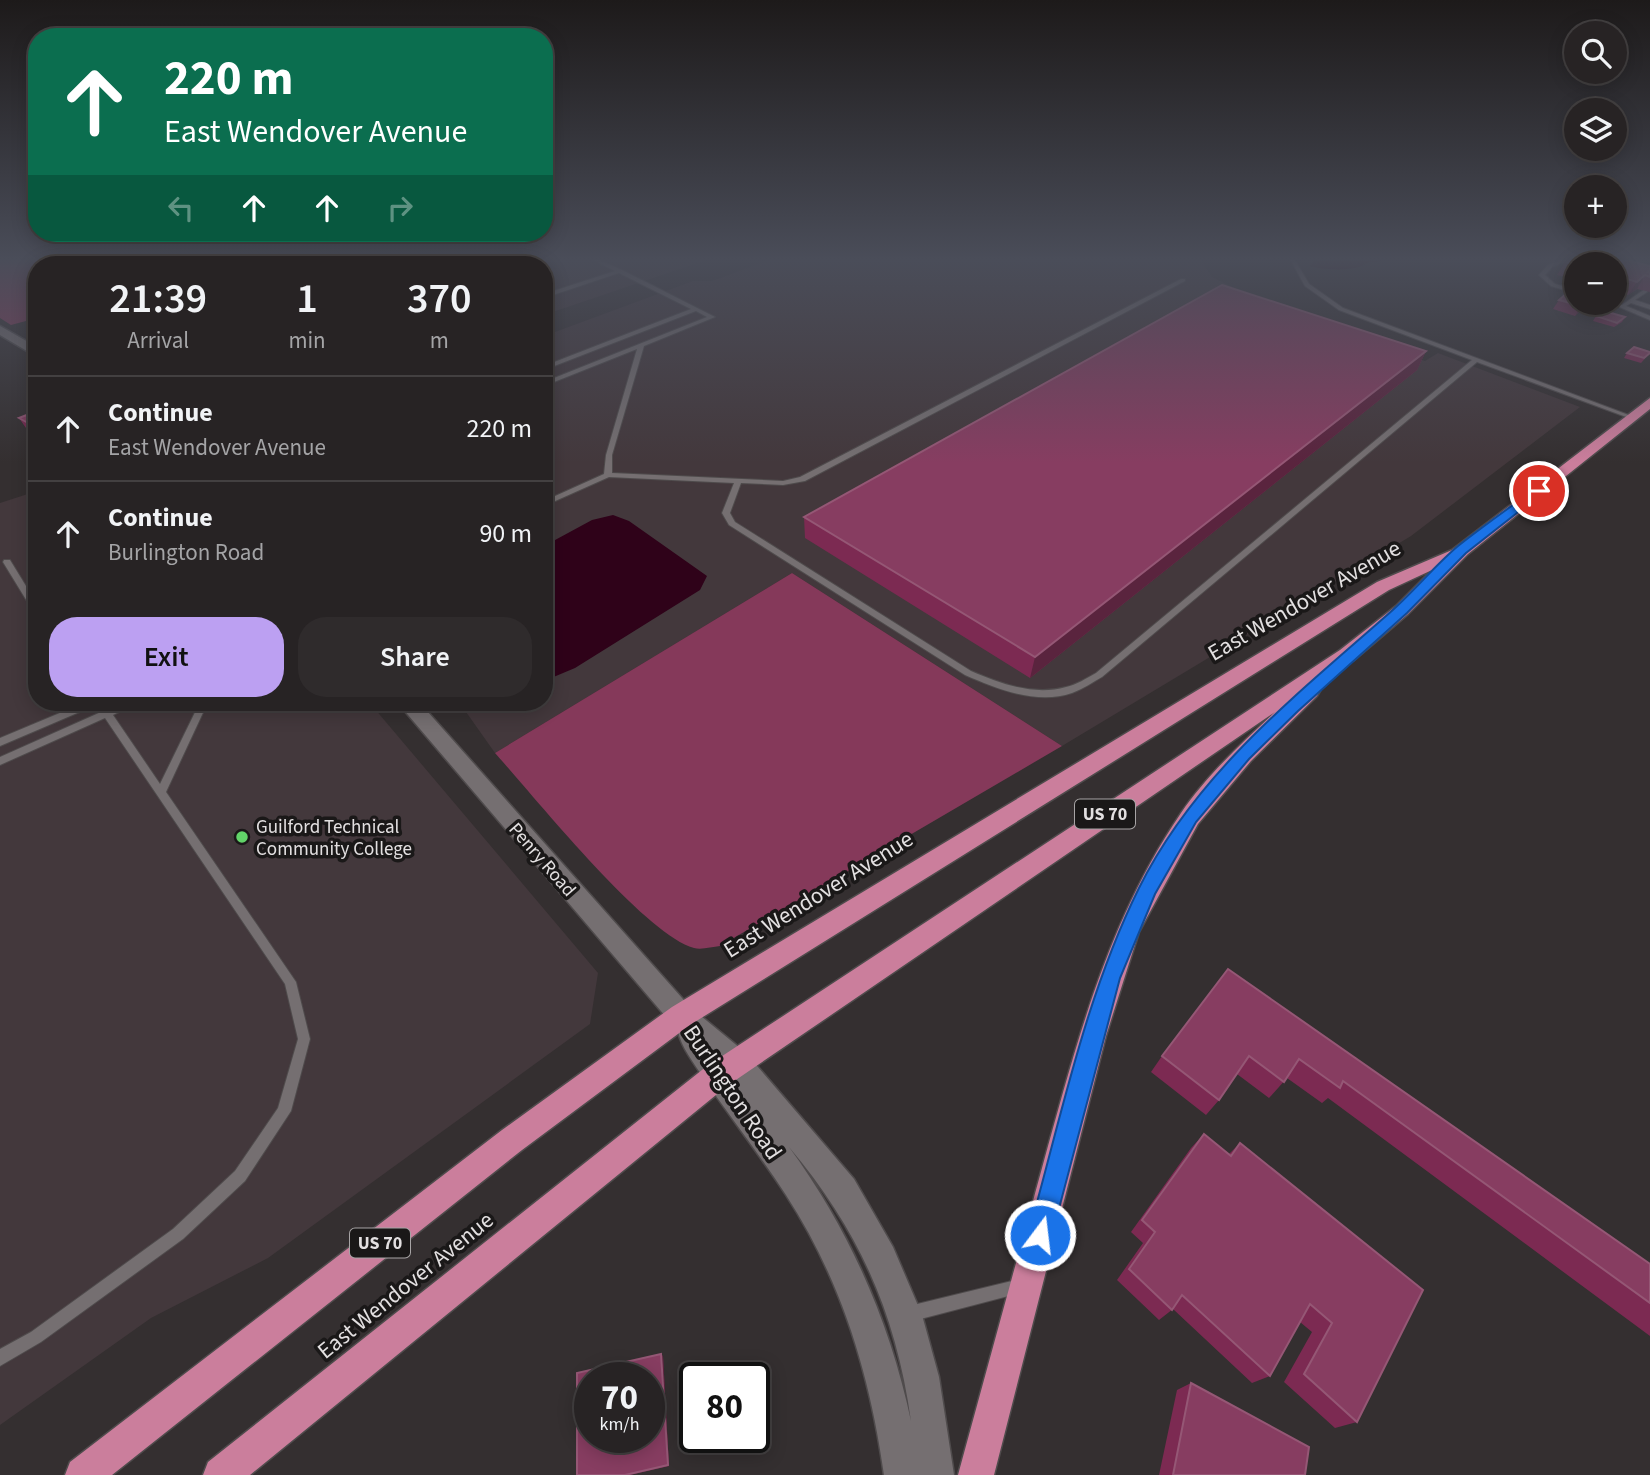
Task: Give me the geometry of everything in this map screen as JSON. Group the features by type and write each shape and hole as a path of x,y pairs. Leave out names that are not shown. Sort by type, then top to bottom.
{"highway":[{"name":"US 70","path":"1462,550 1650,402"},
{"name":"East Wendover Avenue","path":"221,1475 726,1069 1163,775 1348,655 1402,610 1462,550"},
{"name":"East Wendover Avenue","path":"83,1475 512,1140 681,1016 1383,586 1462,550"},
{"path":"976,1475 1110,978 1147,891 1190,818 1216,786 1243,755 1348,655"}],"main road":[{"path":"0,330 28,347"},
{"name":"Penry Road","path":"415,711 681,1016"},
{"name":"Burlington Road","path":"681,1016 726,1069 843,1190 882,1258 905,1315 922,1377 936,1475"},
{"name":"Burlington Road","path":"726,1069 845,1266 870,1329 885,1381 902,1475"}],"lane":[{"path":"553,365 653,326"},
{"path":"553,380 690,326"},
{"path":"553,500 608,475 783,483 821,471 1096,326"},
{"path":"1385,326 1631,417"},
{"path":"608,475 609,454 641,346"},
{"path":"738,481 726,513 732,523 968,673 1018,691 1048,693 1070,690 1099,675 1475,360"},
{"path":"8,562 28,596"},
{"path":"0,741 72,711"},
{"path":"0,761 112,711"},
{"path":"162,791 200,711"},
{"path":"0,1358 36,1337 178,1234 240,1176 284,1111 304,1039 290,982 107,713"},
{"path":"905,1315 1027,1284"}],"shaded area":[{"path":"572,326 1327,326 1425,361 1438,353 1580,407 1411,536 1062,746 792,573 495,753 465,711 553,711 555,332"},
{"name":"Guilford Technical Community College","path":"28,494 28,711 377,711 598,973 590,1024 268,1258 151,1318 0,1425 0,503"},
{"path":"613,515 629,521 707,576 700,590 575,668 553,677 553,541 592,520"},
{"path":"792,573 1062,746 720,946 694,948 647,918 619,891 495,753"}],"building":[{"path":"1148,326 1348,326 1426,351 1035,657 804,517"},
{"path":"1634,347 1650,353 1644,358 1627,353"},
{"path":"28,414 28,423 19,418"},
{"path":"1228,969 1650,1264 1650,1303 1343,1081 1340,1088 1299,1059 1284,1082 1249,1056 1219,1100 1162,1056"},
{"path":"1204,1134 1231,1156 1240,1143 1423,1290 1357,1422 1304,1374 1332,1323 1310,1304 1270,1376 1182,1295 1172,1310 1129,1269 1155,1232 1142,1220"},
{"path":"661,1354 662,1362 626,1362"},
{"path":"1191,1383 1309,1447 1305,1475 1173,1475"},
{"path":"665,1417 668,1465 625,1475 577,1475 577,1453 665,1453"}],"place":[{"name":"Guilford Technical Community College","path":"242,837"}],"route":[{"path":"1040,1235 1092,1036 1110,978 1127,932 1147,891 1190,818 1243,755 1292,707 1402,610 1462,550 1539,491"}]}
